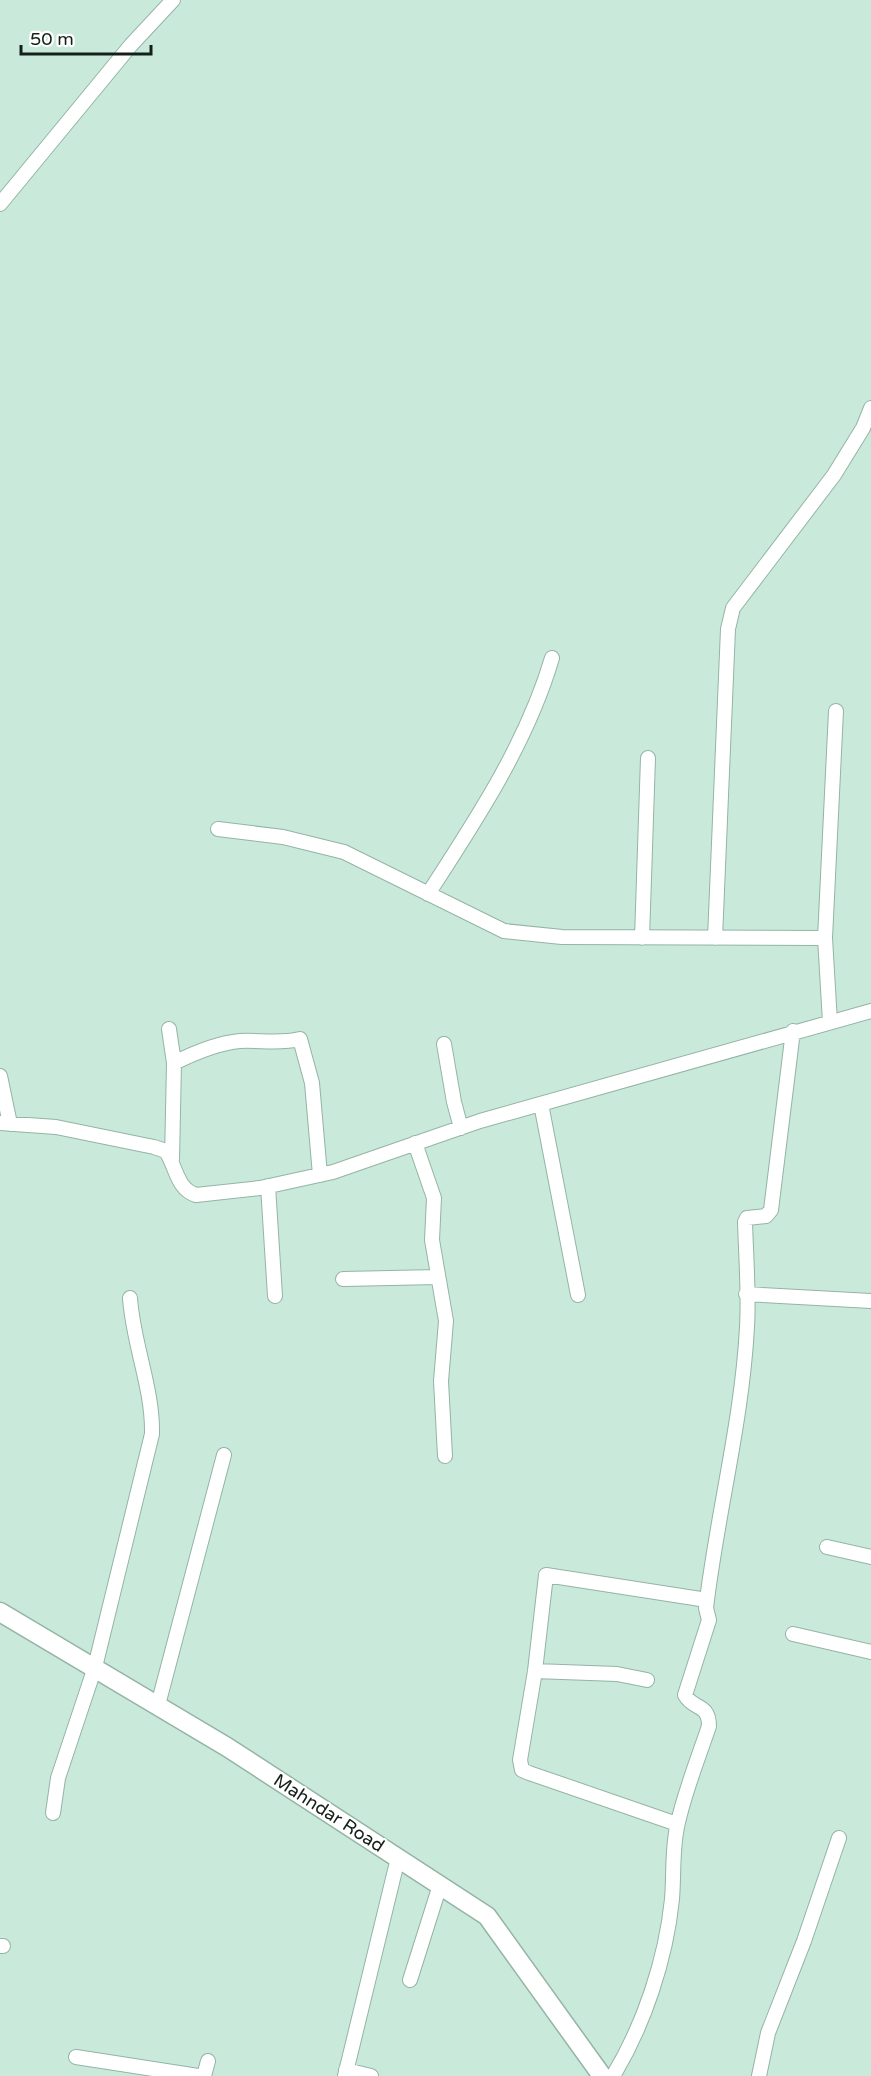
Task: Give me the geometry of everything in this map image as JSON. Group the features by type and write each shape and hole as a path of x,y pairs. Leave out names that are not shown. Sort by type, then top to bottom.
{"street":[{"path":"0,204 131,45 173,0"},
{"path":"716,938 728,629 733,608 834,475 863,428 871,408"},
{"path":"428,894 471,827 526,728 537,705 552,658"},
{"path":"830,1022 825,938 836,711"},
{"path":"642,938 648,758"},
{"path":"218,829 284,837 344,852 504,931 562,938 825,938"},
{"path":"0,1076 5,1123 56,1127 154,1146 166,1151 181,1185 187,1192 196,1195 268,1186 320,1174 542,1104 793,1031 871,1011"},
{"path":"169,1029 174,1062 171,1160"},
{"path":"613,2076 626,2055 663,1952 672,1899 672,1857 677,1824 709,1726 709,1717 704,1709 688,1700 685,1695 708,1620 707,1600 716,1527 738,1413 747,1326 745,1222 747,1218 766,1216 771,1210 793,1031"},
{"path":"174,1062 206,1048 238,1041 282,1043 300,1039 312,1083 320,1174"},
{"path":"444,1044 461,1128"},
{"path":"542,1104 578,1295"},
{"path":"416,1143 434,1198 432,1240 446,1321 441,1380 445,1456"},
{"path":"268,1186 275,1296"},
{"path":"343,1279 438,1277"},
{"path":"746,1294 871,1301"},
{"path":"53,1813 58,1778 95,1667 152,1434 150,1404 135,1338 130,1298"},
{"path":"158,1705 224,1455"},
{"path":"827,1547 871,1557"},
{"path":"677,1824 522,1770 520,1760 535,1671 546,1575 707,1600"},
{"name":"Mahndar Road","path":"0,1612 158,1705 487,1916 602,2076"},
{"path":"793,1634 871,1652"},
{"path":"535,1671 617,1674 647,1680"},
{"path":"759,2076 768,2032 804,1941 839,1838"},
{"path":"370,2076 346,2073 398,1858"},
{"path":"410,1980 440,1885"},
{"path":"76,2057 198,2076"},
{"path":"204,2076 207,2061"}]}
